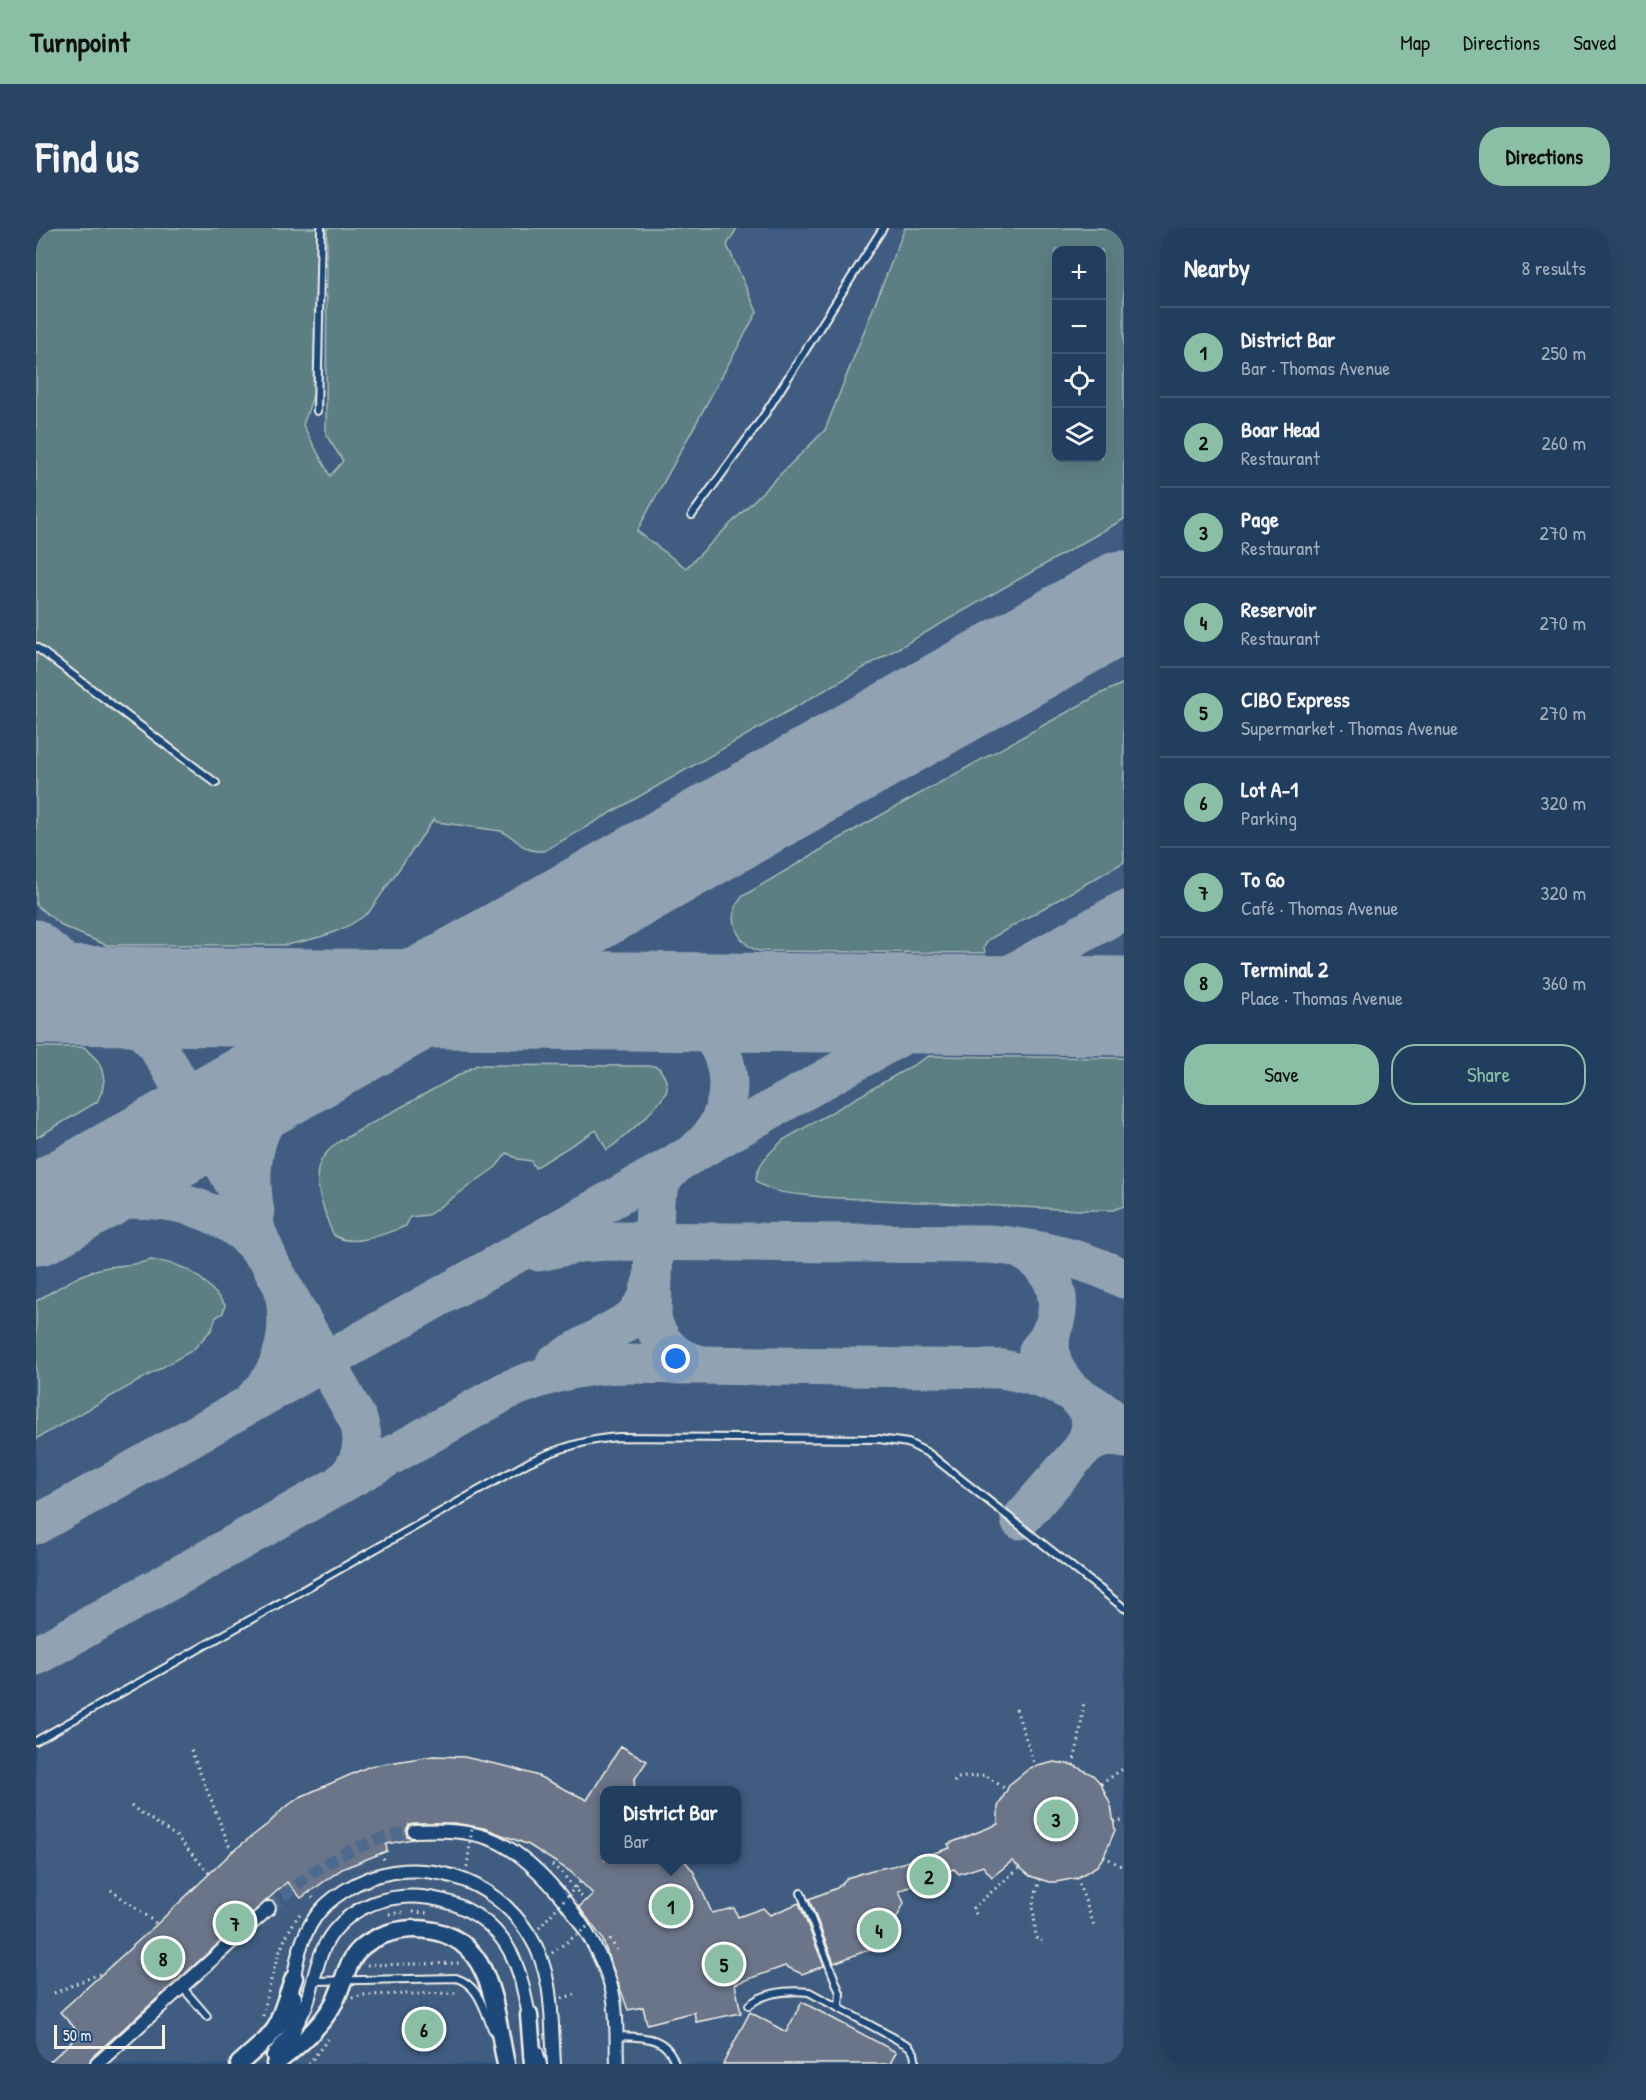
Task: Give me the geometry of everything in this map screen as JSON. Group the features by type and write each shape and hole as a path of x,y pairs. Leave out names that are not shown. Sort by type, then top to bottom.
{"main road":[{"path":"276,2064 323,2019 335,2001 358,1951 372,1940 387,1933 425,1930 454,1938 469,1948 483,1971 490,1991 506,2064"},
{"path":"267,2064 291,2035 294,1978"},
{"path":"239,2064 272,2034 294,1978"},
{"path":"529,2016 533,2064"}],"street":[{"path":"414,1831 439,1830 468,1833 493,1840 515,1852 551,1884 575,1916 597,1953 613,1992 617,2064"},
{"path":"294,1978 298,1955 309,1927 320,1911 344,1891 370,1878 400,1871 426,1871 453,1876 480,1887 503,1903 518,1918 535,1944 543,1962 548,1986 554,2064"},
{"path":"291,2035 304,2012 321,1954 329,1938 347,1918 369,1905 401,1897 426,1898 466,1909 496,1930 515,1959 529,2016"},
{"path":"98,2064 269,1908"}],"lane":[{"path":"317,411 321,228"},
{"path":"692,515 763,417 883,228"},
{"path":"36,647 216,783"},
{"path":"36,1742 529,1462 567,1446 593,1440 619,1437 879,1439 908,1443 928,1453 1124,1608"},
{"path":"801,1893 840,1993 840,2008"},
{"path":"313,1981 449,1977 462,1980 472,1985 478,1995 506,2064"},
{"path":"182,1987 207,2016"},
{"path":"749,2005 758,1997 796,1991 809,1992 909,2046 914,2053 916,2064"},
{"path":"529,2016 543,2064"},
{"path":"617,2036 657,2040 670,2052 675,2064"}],"path":[{"path":"1073,1765 1084,1701"},
{"path":"1016,1709 1035,1766"},
{"path":"191,1750 233,1851"},
{"path":"1101,1784 1124,1768"},
{"path":"954,1782 957,1778 985,1775 1007,1790"},
{"path":"131,1806 176,1836 209,1873"},
{"path":"1114,1821 1124,1820"},
{"path":"467,1867 472,1828"},
{"path":"382,1852 384,1860"},
{"path":"1104,1856 1124,1868"},
{"path":"976,1914 973,1908 1019,1868"},
{"path":"1077,1878 1095,1928"},
{"path":"1040,1879 1032,1904 1036,1938 1042,1941"},
{"path":"539,1928 581,1881"},
{"path":"111,1890 157,1924"},
{"path":"309,1892 313,1898"},
{"path":"552,1953 591,1924"},
{"path":"610,1939 617,1950"},
{"path":"368,1966 457,1963 463,1960"},
{"path":"54,1993 104,1972"},
{"path":"351,1999 364,1995 457,1993"},
{"path":"558,1999 577,1994"},
{"path":"309,2064 330,2037"}],"shaded area":[{"path":"36,228 1124,228 1124,2064 36,2064"}],"green space":[{"path":"36,228 317,228 316,387 303,425 330,476 343,461 326,435 327,228 737,228 727,245 757,312 637,531 686,568 825,430 905,228 1124,228 1124,519 544,851 525,847 501,831 437,822 434,819 369,912 350,925 330,934 286,945 106,945 64,927 36,905"},
{"path":"1124,683 1124,862 988,940 984,947 985,953 759,951 751,948 740,936 734,920 738,904 743,896 856,829 1100,694"},
{"path":"36,1047 84,1047 98,1061 104,1080 97,1102 36,1138"},
{"path":"929,1056 1124,1058 1124,1206 1113,1210 1081,1210 820,1197 769,1189 756,1180 762,1163 783,1140"},
{"path":"477,1065 654,1066 659,1068 664,1075 667,1090 650,1113 607,1150 596,1130 535,1168 531,1161 518,1159 507,1153 496,1167 428,1215 410,1217 406,1226 361,1240 335,1236 328,1223 318,1189 318,1171 324,1156 340,1141"},
{"path":"150,1260 174,1264 202,1279 225,1305 223,1313 216,1317 212,1329 193,1350 36,1439 36,1301 91,1272 106,1267 137,1264"}],"building":[{"path":"621,1746 647,1761 634,1780 635,1786 600,1786 600,1864 687,1864 693,1871 712,1913 734,1908 738,1917 763,1908 770,1915 799,1903 824,1966 802,1974 785,1966 735,1984 741,2013 696,2022 694,2012 647,2024 643,2007 628,2010 602,1938 579,1907 593,1894 571,1872 529,1845 484,1828 454,1823 414,1823 409,1824 406,1831 407,1836 413,1839 386,1844 387,1851 342,1869 301,1898 287,1882 91,2058 89,2064 47,2064 80,2034 60,2012 233,1851 300,1797 370,1766 433,1756 464,1757 509,1767 538,1776 587,1800"},
{"path":"1054,1762 1073,1765 1093,1775 1101,1784 1111,1806 1115,1830 1097,1866 1077,1878 1056,1882 1030,1876 1012,1861 992,1877 983,1866 959,1874 954,1869 899,1891 904,1903 884,1944 834,1963 809,1899 837,1888 847,1878 950,1848 948,1844 998,1824 998,1807 1010,1784 1030,1768"},
{"path":"802,2002 896,2052 890,2064 723,2064 750,2012 786,2032"}],"taxiway":[{"path":"1086,621 1124,611"},
{"path":"36,1525 1124,910"},
{"path":"36,939 128,1015 154,1042 170,1067 240,1194 272,1267 358,1420 362,1437 360,1454 353,1470 341,1483"},
{"path":"640,1001 668,1007 687,1015 708,1031 719,1047 728,1082 727,1100 712,1134 699,1148"},
{"path":"255,1212 252,1180 254,1153 261,1130 272,1109 287,1090 351,1037"},
{"path":"679,1161 663,1178 655,1198 652,1318 658,1334 668,1348 681,1358 698,1364"},
{"path":"39,1214 118,1200 144,1199 171,1202 196,1208 221,1218 243,1233 262,1253"},
{"path":"539,1252 581,1243 607,1241 989,1244 1024,1248 1075,1259 1124,1279"},
{"path":"1016,1248 1031,1256 1043,1267 1056,1293 1055,1322 1038,1351"},
{"path":"555,1363 632,1319 646,1301 651,1284"},
{"path":"255,1398 273,1374 284,1349 287,1321 284,1292"},
{"path":"1051,1331 1050,1345 1055,1368 1061,1379 1084,1404 1089,1413 1091,1423 1089,1435 1082,1449 1102,1438 1124,1439"},
{"path":"36,1656 506,1391 534,1380 576,1369 621,1364 1002,1369 1036,1377 1068,1390 1097,1407 1124,1429"},
{"path":"1020,1520 1082,1449"}],"runway":[{"path":"36,1216 1124,600"},
{"path":"36,995 1124,1006"}],"tunnel":[{"path":"269,1908 319,1868 336,1858 371,1842 414,1831"}],"place":[{"name":"Page","path":"1056,1819"},
{"name":"Boar Head","path":"929,1876"},
{"name":"District Bar","path":"671,1906"},
{"name":"To Go","path":"235,1923"},
{"name":"Reservoir","path":"879,1930"},
{"name":"Terminal 2","path":"163,1958"},
{"name":"CIBO Express","path":"724,1964"},
{"name":"Lot A-1","path":"424,2029"}]}
